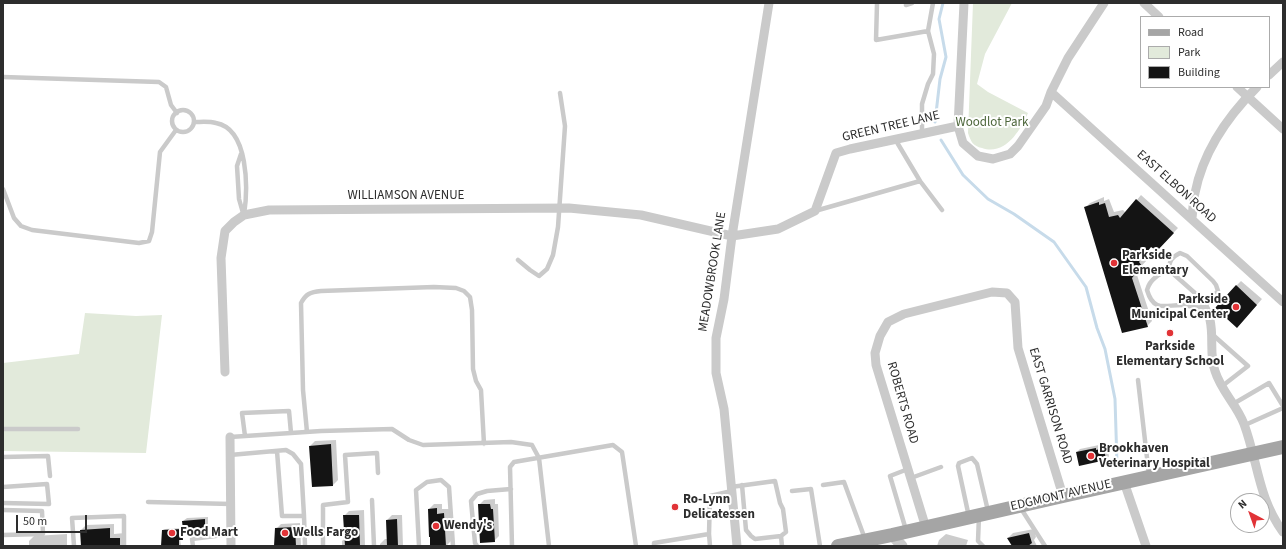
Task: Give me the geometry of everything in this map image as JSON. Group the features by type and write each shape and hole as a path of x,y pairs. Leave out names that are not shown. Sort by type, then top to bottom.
{"main road":[{"name":"EDGMONT AVENUE","path":"838,546 926,528 1283,447"}],"street":[{"name":"MEADOWBROOK LANE","path":"736,546 724,409 716,373 716,338 724,299 732,236 769,3"},
{"path":"964,3 958,126 963,143 978,156 993,159 1010,154 1038,118 1046,106 1051,92 1068,58 1104,3"},
{"path":"1144,3 1158,16"},
{"path":"1270,74 1283,62"},
{"path":"1238,88 1283,129"},
{"path":"1192,218 1194,194 1201,170 1212,146 1228,120 1256,88"},
{"name":"EAST ELBON ROAD","path":"1051,92 1192,218 1283,302"},
{"name":"GREEN TREE LANE","path":"815,211 836,153 958,126"},
{"name":"WILLIAMSON AVENUE","path":"225,372 221,258 225,231 244,215 269,210 559,208 641,215 732,236"},
{"path":"732,236 778,229 815,211"},
{"name":"ROBERTS ROAD","path":"926,528 876,365 875,353 880,336 888,322 904,314 992,292"},
{"name":"EAST GARRISON ROAD","path":"992,292 1007,294 1015,302 1018,348 1063,496"},
{"path":"1204,306 1210,319 1212,334 1212,361 1215,373 1221,387 1240,414 1245,425 1261,488 1272,514 1283,532"},
{"path":"230,437 231,546"},
{"path":"1124,482 1146,546"},
{"path":"892,535 902,546"}],"lane":[{"path":"906,4 912,3"},
{"path":"922,133 922,104 928,84 933,74 934,54 928,31 933,3"},
{"path":"877,4 876,40 928,31"},
{"path":"3,77 159,82 166,87 171,105 177,113"},
{"path":"518,260 539,276 547,269 553,255 558,227 566,126 560,93"},
{"path":"186,111 191,113 194,118 194,122 193,127 190,130 180,132 173,126 172,121 177,113 186,111"},
{"path":"194,122 217,122 231,130 238,140 245,164 247,198 244,215"},
{"path":"3,189 14,218 21,226 32,230 139,244 149,241 152,232 160,152 176,130"},
{"path":"895,139 920,181 942,210"},
{"path":"241,154 237,166 239,199 244,215"},
{"path":"815,211 920,181"},
{"path":"1169,270 1154,278 1148,285 1147,290 1152,300 1162,307 1176,305 1199,308 1204,306 1218,291 1213,280 1187,256 1180,253 1174,256 1169,263 1169,270 1196,294 1204,306"},
{"path":"307,432 303,390 301,303 305,295 312,292 321,291 434,287 456,288 464,291 470,297 472,310 472,369 481,390 484,444"},
{"path":"1212,334 1248,366 1221,387"},
{"path":"1138,380 1150,477"},
{"path":"1233,404 1269,383 1283,407 1245,425"},
{"path":"245,436 242,414 289,411 290,433"},
{"path":"3,429 78,429"},
{"path":"230,437 392,429 422,446 511,442 532,445 539,458 549,546"},
{"path":"512,546 510,467 514,462 613,445 622,452 636,546"},
{"path":"230,455 286,450 293,454 301,464 305,546"},
{"path":"277,451 282,516 304,516"},
{"path":"323,546 323,505 348,502 345,455 377,453 378,473"},
{"path":"3,457 48,456 50,476"},
{"path":"979,515 958,466 959,463 972,458 977,464 979,515 977,543 983,546"},
{"path":"907,532 890,476 910,474 941,467"},
{"path":"420,546 416,490 427,482 441,480 449,487 453,546"},
{"path":"710,546 710,496 742,486 775,481 780,503 783,509 786,532 781,536 755,539 751,536 746,530 742,486"},
{"path":"823,485 844,482 866,540"},
{"path":"3,487 47,484 49,504 3,504"},
{"path":"477,546 475,543 471,502 477,494 487,491 510,489"},
{"path":"792,491 811,489 820,546"},
{"path":"372,500 374,546"},
{"path":"148,502 231,504"},
{"path":"1019,506 1045,546"},
{"path":"3,510 42,511 43,534 3,535"},
{"path":"74,546 72,518 124,516 124,546"},
{"path":"193,546 192,539 231,534"},
{"path":"654,546 654,543 709,534"},
{"path":"781,536 782,546"}],"green space":[{"name":"Woodlot Park","path":"973,3 1012,3 985,54 977,84 988,92 1028,113 1021,127 1011,140 1005,145 990,150 974,145 968,133"},
{"path":"85,313 136,316 162,315 146,453 3,451 3,363 79,354"}],"building":[{"name":"Parkside Elementary","path":"1136,199 1174,233 1157,251 1151,247 1139,262 1142,266 1132,278 1148,327 1122,333 1084,207 1099,202 1099,205 1105,203 1109,217 1118,215 1120,218"},
{"name":"Parkside Municipal Center","path":"1236,285 1257,305 1237,328 1215,308"},
{"path":"331,444 333,486 312,487 309,446"},
{"name":"Brookhaven Veterinary Hospital","path":"1096,448 1096,450 1104,448 1106,460 1079,466 1076,452"},
{"path":"478,504 490,504 491,509 493,509 495,542 480,543"},
{"name":"Wendy's","path":"437,508 437,514 444,513 446,546 430,546 428,509"},
{"path":"343,515 359,515 360,546 345,546"},
{"path":"205,519 205,529 183,530 182,521"},
{"path":"397,519 398,546 387,546 386,520"},
{"name":"Wells Fargo","path":"295,527 296,546 274,546 275,528"},
{"path":"110,528 110,538 120,538 120,546 81,546 80,530"},
{"path":"182,529 183,540 179,540 179,546 161,546 162,530"},
{"path":"1029,533 1032,543 1028,546 1012,546 1007,538"}],"waterway":[{"path":"935,122 940,79 946,57 939,19 943,3"},
{"path":"941,140 963,175 988,199 1014,214 1054,242 1086,287 1097,328 1105,349 1115,399 1117,464"}],"place":[{"name":"Parkside Elementary","path":"1114,263"},
{"name":"Parkside Municipal Center","path":"1236,307"},
{"name":"Parkside Elementary School","path":"1170,333"},
{"name":"Brookhaven Veterinary Hospital","path":"1091,456"},
{"name":"Ro-Lynn Delicatessen","path":"675,507"},
{"name":"Wendy's","path":"436,526"},
{"name":"Food Mart","path":"172,533"},
{"name":"Wells Fargo","path":"285,533"}]}
